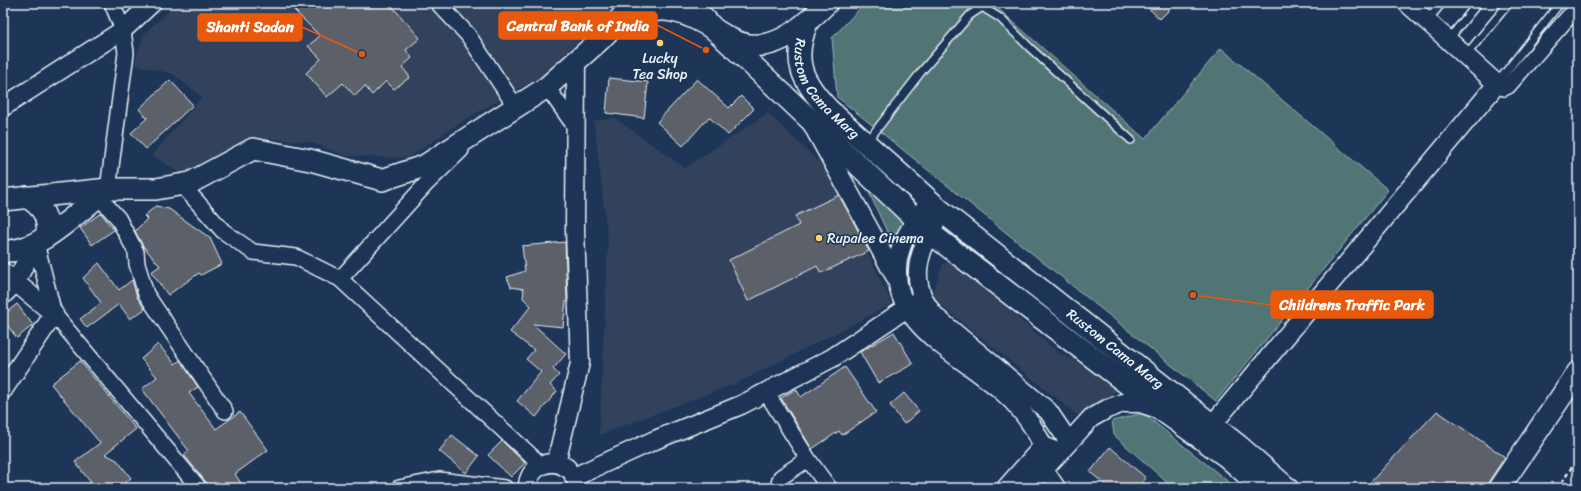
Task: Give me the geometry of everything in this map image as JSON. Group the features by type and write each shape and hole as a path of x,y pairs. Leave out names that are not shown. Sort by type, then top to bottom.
{"main road":[{"path":"3,200 27,197 156,189 182,185 190,183 253,149 310,160 382,180 424,166 547,86 619,21 635,3"},
{"name":"Rustom Cama Marg","path":"694,3 696,9 712,28 922,226 1160,410 1227,457 1262,488"},
{"path":"807,23 827,3"},
{"path":"619,21 644,12 665,10 689,15 712,28"},
{"name":"Rustom Cama Marg","path":"712,28 731,39 756,44 781,40 795,33 807,23"},
{"name":"Rustom Cama Marg","path":"807,23 801,39 799,57 804,76 815,95 936,207 1212,425 1287,488"},
{"path":"3,251 20,250 41,239 103,192"},
{"path":"27,197 44,212 48,226 41,239"},
{"path":"1499,488 1578,372"},
{"path":"1515,488 1578,396"}],"street":[{"path":"112,3 123,30 126,53 103,192 136,252 137,264 146,294 225,411"},
{"path":"3,107 123,30 152,3"},
{"path":"438,3 468,35 516,107"},
{"path":"1407,3 1497,84 1504,88 1508,86 1578,6"},
{"path":"528,488 530,477 534,470 548,464 580,363 575,230 576,61"},
{"path":"1212,425 1497,84"},
{"path":"547,86 576,128"},
{"path":"809,121 897,280"},
{"path":"340,279 427,183 484,127"},
{"path":"182,185 223,231 253,252 296,257 340,279 548,464 570,471 574,483 655,440 741,405 832,358 922,298"},
{"path":"936,207 922,226 902,245 897,280 899,293 906,309 922,328 1014,402 1038,435 1043,446"},
{"path":"922,226 924,244 918,264 917,281 922,298 927,307 937,318 1048,411 1065,448"},
{"path":"41,239 7,283 54,314 199,488"},
{"path":"3,390 54,314 41,239"},
{"path":"766,392 829,488"},
{"path":"1027,488 1091,418 1107,408 1123,403 1140,403 1160,410"},
{"path":"1043,446 1065,448"},
{"path":"1006,488 1043,446"},
{"path":"782,488 779,484 781,477 808,458"},
{"path":"1045,469 1058,488"},
{"path":"399,488 438,480 505,488"}],"lane":[{"path":"1427,21 1442,3"},
{"path":"1448,40 1478,3"},
{"path":"1466,55 1510,3"},
{"path":"1497,84 1560,3"},
{"path":"866,143 921,72 965,20 976,10 982,8 1000,18 1030,48 1130,140"}],"path":[{"path":"1558,488 1578,458"}],"shaded area":[{"path":"177,3 618,3 543,75 461,122 408,158 346,156 310,142 249,137 183,175 152,155 202,97 173,74 134,64 144,34"},
{"path":"768,113 829,172 892,304 742,381 599,435 608,242 594,121 615,118 685,168"},
{"path":"953,262 1060,354 1088,366 1120,388 1084,414 1077,415 931,297 943,264"}],"green space":[{"path":"865,3 992,3 1145,139 1221,48 1388,190 1216,401 837,97 832,38"},
{"path":"866,186 907,225 898,256"},
{"path":"1143,413 1236,488 1173,488 1114,435 1112,421"}],"building":[{"path":"298,3 389,3 420,38 406,50 412,58 402,67 410,77 394,89 386,81 372,95 365,86 355,96 343,83 327,97 306,73 321,59 308,46 320,36 292,8"},
{"path":"1143,3 1176,3 1160,19"},
{"path":"609,78 648,82 644,118 606,113"},
{"path":"697,79 729,108 741,96 754,109 728,135 709,117 683,146 657,122"},
{"path":"170,80 193,105 146,149 131,133 147,118 139,109"},
{"name":"Rupalee Cinema","path":"839,195 869,251 821,273 817,266 748,301 729,260 799,225 795,216"},
{"path":"156,206 169,209 210,238 222,264 201,275 199,273 168,295 151,272 160,266 143,246 135,231 147,219 144,216"},
{"path":"101,213 114,230 92,245 80,228"},
{"path":"565,242 567,301 563,327 533,324 566,354 553,369 559,375 550,385 557,391 536,417 517,401 541,372 526,359 534,350 510,332 531,306 523,298 524,289 511,287 507,277 525,271 522,246"},
{"path":"99,263 119,290 132,280 137,297 145,309 130,319 119,304 87,328 80,319 101,303 83,278"},
{"path":"17,304 33,325 17,338 3,320 3,315"},
{"path":"894,332 913,364 878,383 860,352"},
{"path":"158,344 175,364 180,360 198,387 189,393 216,429 240,412 268,450 235,474 244,488 208,488 206,482 184,455 189,451 142,389 157,377 141,359"},
{"path":"80,361 136,429 105,454 117,460 131,478 118,488 95,488 75,462 100,443 51,384"},
{"path":"845,367 876,412 842,435 839,431 812,449 781,398 796,389 801,397"},
{"path":"904,393 919,411 904,424 890,405"},
{"path":"1437,411 1505,457 1489,481 1487,488 1365,488"},
{"path":"452,435 479,456 466,473 439,451"},
{"path":"502,441 525,463 511,477 488,455"},
{"path":"1110,447 1146,478 1138,488 1109,488 1090,472"}],"place":[{"name":"Lucky Tea Shop","path":"660,43"},
{"name":"Central Bank of India","path":"706,50"},
{"name":"Shanti Sadan","path":"362,54"},
{"name":"Rupalee Cinema","path":"819,238"},
{"name":"Childrens Traffic Park","path":"1193,295"}]}
